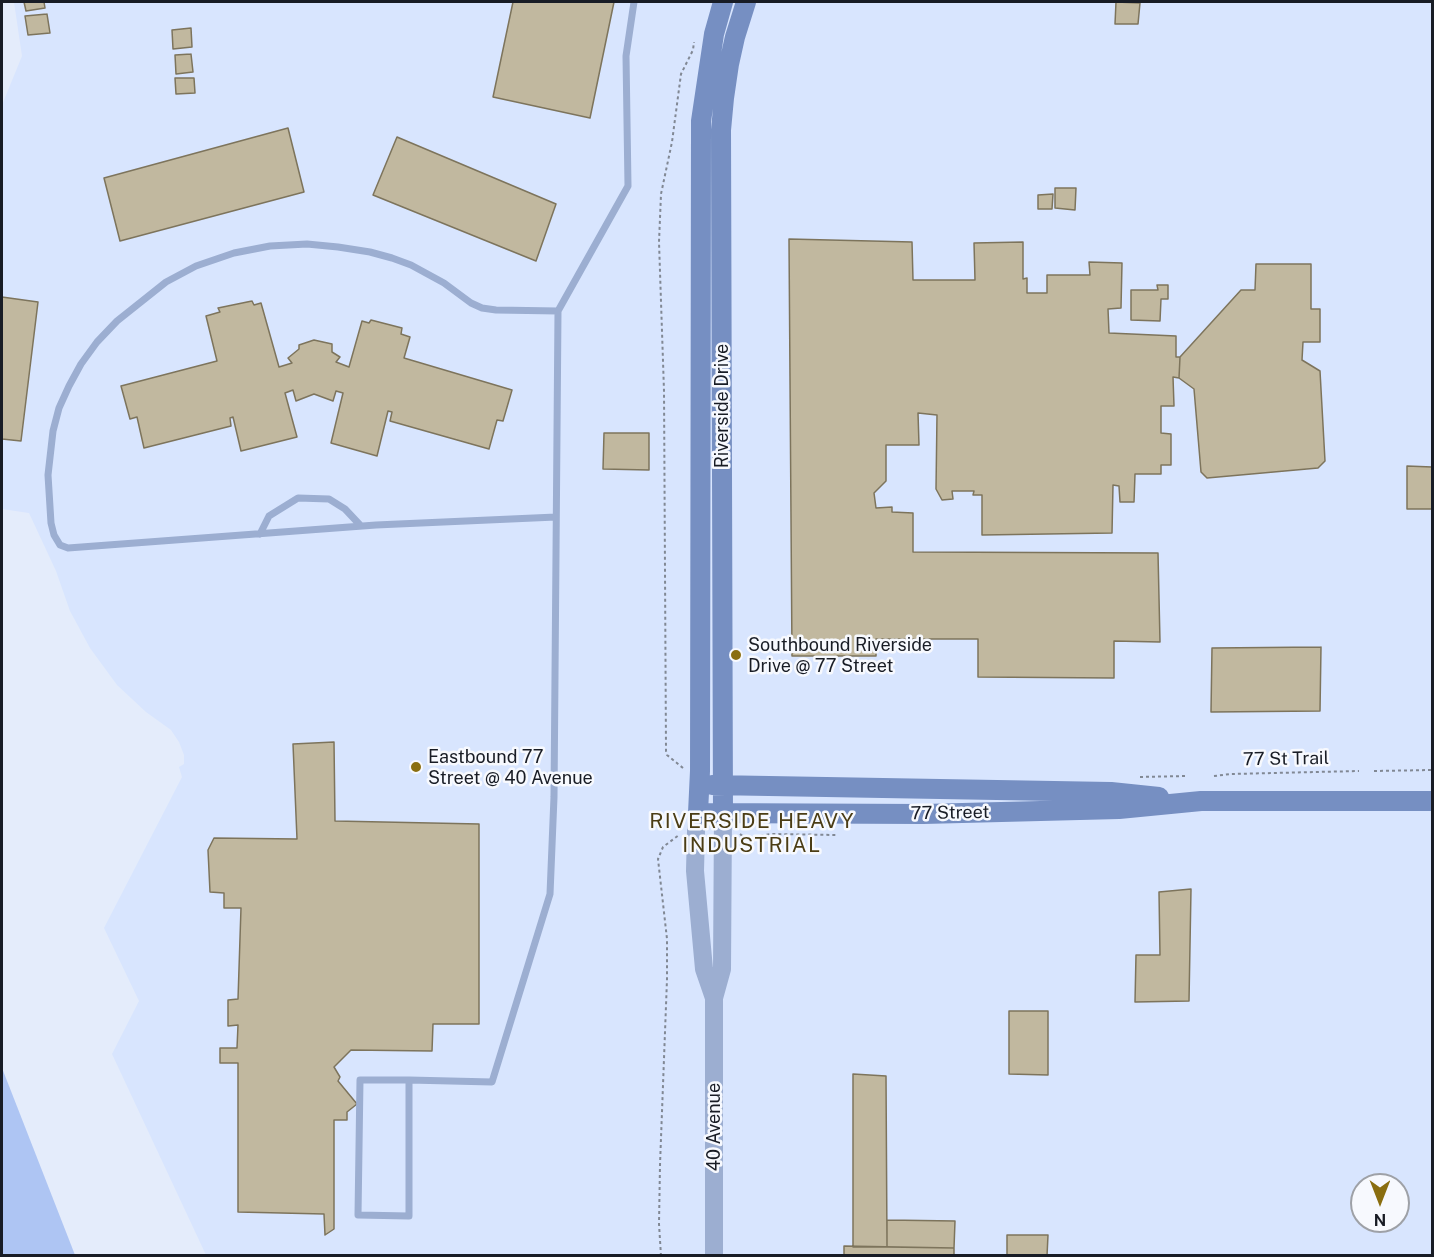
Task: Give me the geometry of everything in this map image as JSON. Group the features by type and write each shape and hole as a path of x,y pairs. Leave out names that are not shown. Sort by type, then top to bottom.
{"main road":[{"name":"Riverside Drive","path":"693,778 701,121 709,61 723,2"},
{"name":"Riverside Drive","path":"723,814 721,130 729,64 746,2"},
{"name":"77 Street","path":"693,778 724,784 1111,792 1201,801"},
{"name":"40 Avenue","path":"693,778 698,813"},
{"name":"77 Street","path":"698,813 923,814 1119,809 1201,801 1432,801"}],"street":[{"name":"40 Avenue","path":"698,813 695,871 704,969 714,998"},
{"name":"40 Avenue","path":"714,1256 714,998 722,969 723,814"}],"lane":[{"path":"409,1080 409,1216 358,1215 360,1080 409,1080 492,1082 550,894 554,797 558,311 628,186 626,56 634,2"},
{"path":"556,517 361,526 68,548 60,545 54,535 51,524 48,475 53,431 59,408 81,364 97,342 117,321 166,282 196,266 234,253 270,246 307,244 370,252 411,265 436,278 471,303 482,308 558,311"},
{"path":"260,534 269,516 298,498 329,499 345,509 361,526"}],"path":[{"path":"693,778 667,755 666,751 664,391 659,242 661,194 672,142 681,74 693,50 695,38"},
{"path":"1374,771 1432,770"},
{"name":"77 St Trail","path":"1214,776 1359,771"},
{"path":"661,1256 660,1165 667,939 658,859 663,848 684,831"},
{"path":"737,832 749,841 771,834 836,835"}],"shaded area":[{"path":"14,2 1432,2 1432,1255 206,1255 112,1054 139,1001 104,928 182,777 179,767 184,764 184,755 171,730 146,712 117,685 90,648 70,611 56,571 29,513 2,509 2,105 22,56"},
{"path":"2,1068 75,1255 2,1255"}],"building":[{"path":"24,2 44,2 45,8 26,11"},
{"path":"513,2 614,2 590,118 493,97"},
{"path":"1116,2 1140,3 1138,24 1115,24"},
{"path":"47,14 50,33 28,35 25,16"},
{"path":"191,28 192,47 173,49 172,30"},
{"path":"191,54 193,72 176,74 175,55"},
{"path":"175,78 194,78 195,93 176,94"},
{"path":"288,128 304,192 120,241 104,178"},
{"path":"397,137 556,204 536,261 373,195"},
{"path":"1055,188 1076,188 1075,210 1055,208"},
{"path":"1053,194 1052,209 1038,209 1038,195"},
{"path":"789,239 912,242 913,280 975,280 974,243 1023,242 1023,279 1027,278 1027,293 1047,293 1047,275 1090,275 1089,262 1122,263 1121,308 1108,309 1109,333 1176,336 1176,357 1180,357 1179,378 1173,377 1174,406 1161,406 1161,433 1171,434 1171,465 1161,465 1161,474 1135,474 1134,502 1120,502 1119,486 1113,485 1112,533 982,535 982,495 973,495 974,491 952,491 953,499 942,500 936,489 937,415 918,413 919,445 886,445 886,481 874,493 876,508 892,507 892,512 913,513 913,552 1158,553 1160,642 1114,641 1114,678 978,677 978,639 876,639 876,656 792,656"},
{"path":"1256,264 1311,264 1311,309 1320,309 1320,342 1303,342 1302,360 1320,371 1325,461 1318,468 1207,478 1201,472 1194,389 1179,378 1180,357 1241,290 1255,290"},
{"path":"1157,285 1168,285 1168,299 1161,299 1160,321 1131,320 1131,290 1158,290"},
{"path":"2,297 38,302 21,441 2,439"},
{"path":"252,301 254,305 261,303 279,367 292,363 288,358 299,349 299,345 314,340 332,344 332,352 340,357 336,362 349,367 362,321 369,323 371,320 402,328 401,334 410,337 404,358 512,390 503,421 497,420 489,449 390,421 392,412 388,411 377,456 331,443 343,393 336,391 333,401 314,394 296,401 293,390 285,393 297,437 241,451 233,417 230,418 231,426 144,448 137,417 130,419 121,386 217,361 206,316 220,312 218,308"},
{"path":"604,433 649,433 649,470 603,469"},
{"path":"1407,466 1432,467 1432,509 1407,509"},
{"path":"1321,647 1320,711 1211,712 1212,648"},
{"path":"334,742 335,821 479,824 479,1024 433,1024 432,1051 351,1050 334,1067 340,1077 338,1081 357,1104 347,1112 347,1120 334,1120 334,1229 325,1235 324,1214 238,1212 238,1063 220,1063 220,1048 237,1048 238,1025 228,1026 228,1000 238,999 241,908 224,908 224,893 210,892 208,850 214,838 297,839 293,744"},
{"path":"1191,889 1189,1001 1135,1002 1136,955 1160,955 1159,892"},
{"path":"1009,1011 1048,1011 1048,1075 1009,1074"},
{"path":"853,1074 886,1076 887,1247 853,1247"},
{"path":"887,1220 955,1221 954,1248 887,1247"},
{"path":"1007,1235 1048,1235 1047,1256 1007,1256"},
{"path":"844,1246 954,1248 954,1256 844,1256"}],"place":[{"name":"Southbound Riverside Drive @ 77 Street","path":"736,655"},
{"name":"Eastbound 77 Street @ 40 Avenue","path":"416,767"}],"district":[{"name":"RIVERSIDE HEAVY INDUSTRIAL","path":"752,834"}]}
